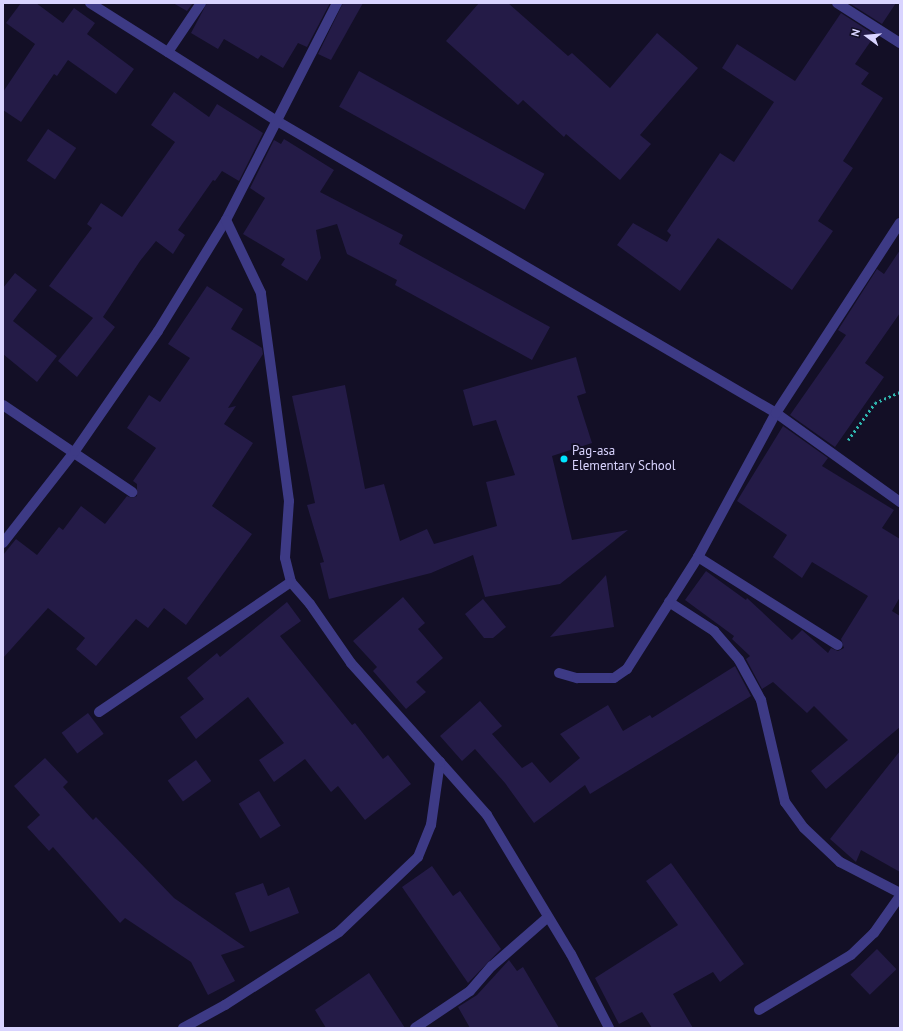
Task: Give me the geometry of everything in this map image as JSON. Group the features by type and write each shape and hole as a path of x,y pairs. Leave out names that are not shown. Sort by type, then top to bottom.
{"street":[{"path":"168,52 201,3"},
{"path":"3,543 75,451 158,331 226,220 337,3"},
{"path":"837,3 900,43"},
{"path":"93,4 277,121 776,413 900,502"},
{"path":"226,220 261,293 289,501 285,558 290,582 310,604 351,662 487,815 548,918 609,1028"},
{"path":"559,673 577,678 614,678 627,669 698,557 776,413 900,223"},
{"path":"3,405 75,451 132,492"},
{"path":"698,557 838,645"},
{"path":"99,712 290,582"},
{"path":"669,602 714,631 739,660 761,700 785,802 804,828 840,862 900,894 874,933 851,955 759,1010"},
{"path":"183,1028 339,932 418,857 431,825 440,762"},
{"path":"415,1028 470,991 492,966 548,918"}],"path":[{"path":"836,456 875,403 900,392"}],"building":[{"path":"21,3 36,3 63,23 74,8 95,23 87,34 134,69 116,94 68,60 57,76 54,74 21,122 3,110 3,92 35,44 6,23"},
{"path":"173,3 193,3 187,11"},
{"path":"207,3 330,3 307,47 298,43 283,68 261,55 258,59 224,39 218,49 191,33"},
{"path":"343,3 363,3 331,60 318,54"},
{"path":"479,3 508,3 568,56 572,53 610,88 657,33 698,68 640,135 651,144 620,180 566,134 564,137 523,100 518,105 446,41"},
{"path":"849,3 896,3 882,24"},
{"path":"841,13 875,35 855,64 869,73 861,84 883,98 843,161 853,168 818,221 833,231 792,290 718,238 680,291 617,245 633,223 667,242 671,235 667,231 720,153 734,162 774,102 722,68 737,44 795,81"},
{"path":"359,71 544,174 525,210 339,107"},
{"path":"174,92 209,117 217,104 263,133 239,181 222,171 215,181 213,180 178,230 185,235 173,254 156,241 140,261 103,317 115,327 77,377 58,361 93,318 49,286 92,228 87,224 101,203 122,217 175,142 151,125"},
{"path":"48,129 76,148 55,180 27,161"},
{"path":"284,139 334,170 320,192 403,235 399,244 550,327 532,360 395,285 397,280 347,254 337,224 316,230 321,258 307,281 281,265 285,259 243,234 265,198 250,188 274,140 281,144"},
{"path":"900,250 900,313 865,363 884,377 835,447 790,415 846,335 838,330 877,269 884,274"},
{"path":"15,273 37,290 13,321 57,356 37,382 3,354 3,288"},
{"path":"207,286 243,309 231,329 262,348 263,354 228,408 236,406 224,424 253,443 212,506 252,534 186,625 164,608 148,628 136,619 96,666 76,649 85,638 48,608 3,658 3,555 16,539 37,555 59,527 63,530 81,506 105,524 127,496 132,498 137,496 137,484 133,481 156,448 127,428 149,395 160,402 190,358 168,344"},
{"path":"576,357 586,393 577,396 592,443 552,456 572,540 628,530 560,584 485,597 473,555 431,573 329,599 320,563 324,562 307,505 315,503 292,396 345,385 365,489 384,484 400,541 427,529 434,544 497,526 486,482 515,475 496,420 473,426 463,390"},
{"path":"783,426 828,458 822,466 894,510 882,528 900,539 900,597 892,611 900,616 900,727 826,789 811,771 848,740 814,706 807,713 773,682 762,689 746,659 750,656 732,639 734,636 685,600 706,571 746,600 747,598 792,640 802,630 828,653 831,648 838,651 844,648 841,639 868,596 812,562 802,578 773,557 787,535 737,501"},
{"path":"606,575 614,627 550,637"},
{"path":"403,597 425,623 418,629 443,658 416,682 426,692 406,709 373,671 377,667 353,641"},
{"path":"483,599 506,627 493,638 484,638 465,614"},
{"path":"287,602 301,621 280,636 352,725 355,723 383,759 388,755 411,784 365,820 338,786 331,792 305,759 274,782 259,760 284,743 248,697 196,739 180,717 204,699 187,678 217,653 220,657"},
{"path":"735,666 751,696 590,794 585,785 534,823 505,783 475,749 462,761 440,736 480,701 502,726 492,734 522,768 532,762 550,783 580,758 560,734 608,705 623,731 650,715 652,718"},
{"path":"88,713 104,734 77,754 62,733"},
{"path":"900,751 900,872 861,850 856,862 830,839"},
{"path":"45,758 68,782 63,787 93,820 96,817 174,898 245,947 221,955 235,981 208,995 191,962 125,918 120,923 53,847 49,851 27,827 40,815 14,786"},
{"path":"196,760 211,781 183,802 168,781"},
{"path":"259,791 281,826 260,838 239,804"},
{"path":"671,863 744,964 720,982 713,972 673,994 693,1028 652,1028 642,1012 619,1024 595,978 678,925 646,881"},
{"path":"432,866 453,896 460,891 501,949 468,983 402,887"},
{"path":"263,883 268,896 289,887 299,913 250,932 235,893"},
{"path":"877,949 896,969 870,995 850,975"},
{"path":"509,960 517,971 523,967 559,1028 470,1028 458,1007 477,995"},
{"path":"369,973 405,1028 326,1028 315,1010"}],"place":[{"name":"Pag-asa Elementary School","path":"564,459"}]}
